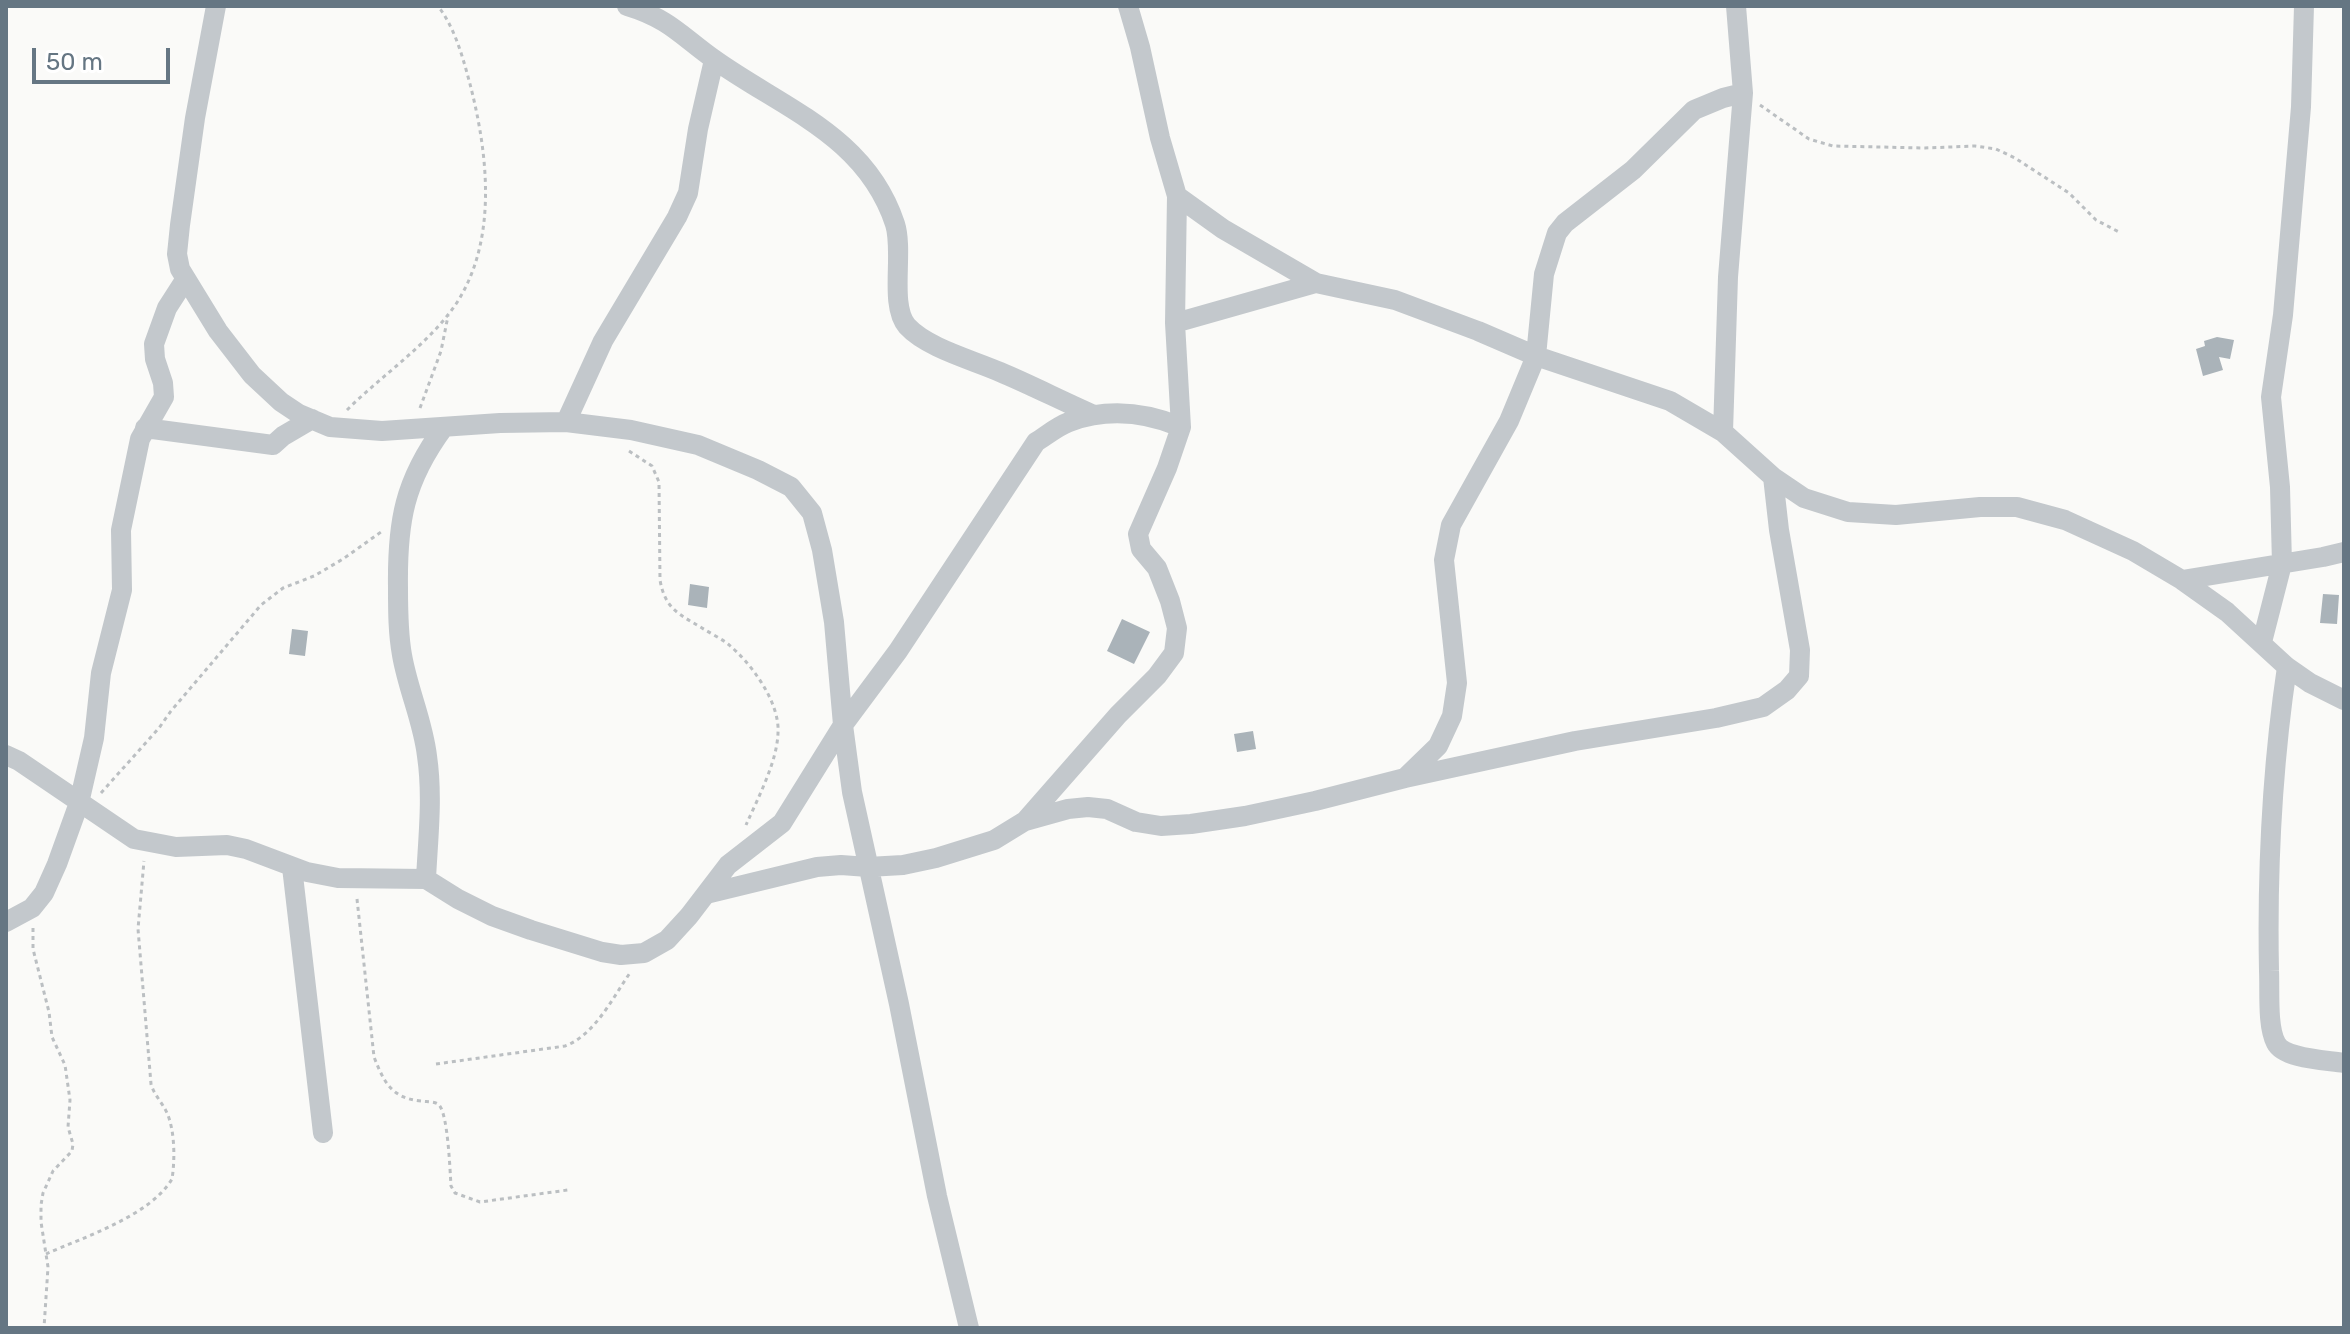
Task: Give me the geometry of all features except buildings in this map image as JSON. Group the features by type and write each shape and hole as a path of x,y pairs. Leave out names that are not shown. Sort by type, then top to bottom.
{"street":[{"path":"216,6 195,118 177,254 185,280 218,331 252,375 281,402 321,423 382,431 566,422 631,430 698,445 758,470 791,487 812,513 822,550 834,622 852,792 937,1196 969,1328"},
{"path":"627,6 665,21 714,60 826,130 867,171 886,201 896,229 899,306 905,324 919,336 956,355 1094,415"},
{"path":"1025,821 1118,715 1157,676 1174,653 1177,628 1170,601 1157,568 1141,549 1138,534 1181,427 1175,323 1177,196 1128,6"},
{"path":"1723,432 1728,277 1743,93 1736,6"},
{"path":"2262,642 2282,564 2280,487 2271,397 2283,315 2301,107 2304,6"},
{"path":"566,422 603,341 677,217 688,193 700,116 714,60"},
{"path":"1405,778 1438,746 1452,716 1457,683 1444,560 1451,525 1509,421 1536,356 1544,274 1557,233 1565,223 1633,170 1694,110 1743,93"},
{"path":"1177,196 1223,229 1316,283 1395,300 1536,356 1670,401 1723,432 1773,477 1804,498 1848,512 1896,515 1980,507 2017,507 2065,520 2133,551 2182,580 2227,612 2287,667 2344,700"},
{"path":"6,922 32,908 44,893 83,806 101,673 122,590 121,530 140,439 164,397 154,344 167,308 185,280"},
{"path":"1175,323 1316,283"},
{"path":"6,755 134,839 176,847 227,845 323,875 355,879 426,879 492,916 531,930 602,952 621,955 644,953 667,940 728,865 782,823 843,725 898,651 1036,442 1066,423 1094,415 1131,413 1157,417 1181,427"},
{"path":"145,428 273,445 283,436 321,423"},
{"path":"426,879 430,795 428,759 422,724 402,657 398,615 401,518 412,483 427,451 444,427"},
{"path":"706,894 817,867 903,865 964,851 994,840 1025,821 1068,809 1107,809 1136,822 1161,826 1191,824 1287,807 1575,741 1716,718 1763,707 1787,690 1799,676 1800,650 1773,477"},
{"path":"2182,580 2344,552"},
{"path":"2287,667 2271,820 2268,923 2273,1034 2276,1045 2292,1055 2344,1063"},
{"path":"292,867 323,1133"}],"path":[{"path":"321,423 448,314 465,288 478,252 484,215 486,166 466,67 447,17 438,6"},
{"path":"1743,93 1809,139 1833,146 1975,146 1996,149 2069,193 2096,220 2121,233"},
{"path":"411,431 441,351 448,314"},
{"path":"623,448 652,466 659,482 662,595 670,607 728,644 759,677 776,715 779,733 771,766 746,825"},
{"path":"83,806 159,728 261,605 283,588 314,576 343,559 401,518"},
{"path":"46,1254 137,1211 154,1200 172,1179 172,1130 167,1112 151,1084 141,978 138,929 146,841"},
{"path":"355,879 374,1057 384,1080 396,1094 440,1106 446,1128 451,1186 455,1193 480,1202 568,1190"},
{"path":"32,908 33,949 52,1037 65,1065 70,1100 68,1127 73,1144 72,1151 53,1171 43,1193 41,1222 48,1267 44,1328"},
{"path":"436,1064 565,1046 577,1041 593,1025 644,953"}]}
